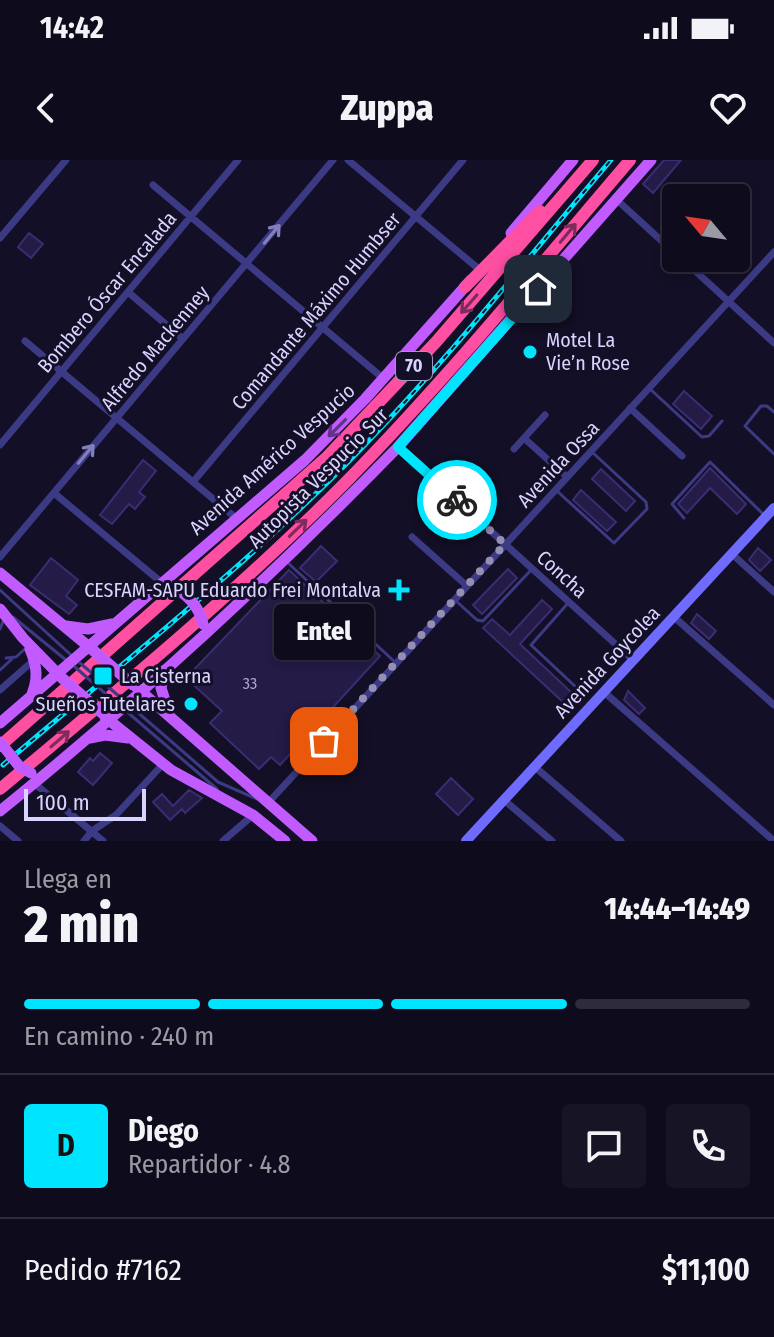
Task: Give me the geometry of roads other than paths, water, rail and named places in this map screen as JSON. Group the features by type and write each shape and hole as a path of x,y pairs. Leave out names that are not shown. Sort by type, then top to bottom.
{"highway":[{"path":"465,287 592,160"},
{"name":"Autopista Vespucio Sur","path":"0,744 327,457 436,342 592,160"},
{"name":"Autopista Vespucio Sur","path":"0,789 241,581 327,501 421,402 630,160"}],"main road":[{"name":"Avenida Américo Vespucio","path":"0,723 76,663 117,622 325,440 384,379 573,160"},
{"path":"0,811 33,778 45,774 85,739 105,716 137,688 165,670 201,639 398,447 651,160"},
{"path":"0,573 312,841"},
{"path":"162,584 186,596 199,611 203,624 201,639"},
{"path":"2,610 26,642 132,740 193,784 253,815 285,841"},
{"path":"63,625 88,629 117,622"},
{"path":"26,642 37,678 30,697"},
{"path":"165,670 161,692 171,717"},
{"path":"85,739 112,735 132,740"},
{"path":"0,744 33,778"}],"street":[{"path":"0,238 66,160"},
{"name":"Bombero Óscar Encalada","path":"0,445 238,160"},
{"name":"Alfredo Mackenney","path":"0,557 333,160"},
{"path":"348,160 480,270"},
{"name":"Comandante Máximo Humbser","path":"193,482 463,160"},
{"path":"153,185 384,379"},
{"path":"617,200 662,241"},
{"name":"Avenida Ossa","path":"268,803 774,252"},
{"path":"696,272 774,343"},
{"path":"128,292 183,339"},
{"path":"25,341 237,519"},
{"path":"630,408 682,456"},
{"path":"514,449 545,415"},
{"path":"524,438 567,477"},
{"name":"Concha","path":"398,447 633,660"},
{"path":"54,493 162,584"},
{"name":"Avenida Goycolea","path":"466,841 774,508"},
{"path":"412,537 467,586"},
{"path":"732,554 774,592"},
{"path":"674,617 774,705"},
{"path":"0,690 34,660"},
{"path":"604,692 774,841"},
{"path":"84,841 92,831 116,815 163,764"},
{"path":"535,767 621,841"},
{"path":"33,778 103,841"},
{"path":"504,800 552,841"},
{"path":"223,841 253,815"},
{"path":"0,826 18,841"}],"lane":[{"path":"649,388 702,437 709,436 722,421"},
{"path":"774,412 767,406 761,406 745,426 774,454"},
{"path":"555,490 609,541 618,541 648,504 591,451"},
{"path":"684,518 672,504 710,462 766,517"},
{"path":"285,559 396,663"},
{"path":"454,599 477,620 483,621 532,569"},
{"path":"0,590 76,663 218,782 240,794 268,803"},
{"path":"569,602 531,645 578,689"},
{"path":"0,629 2,610 76,663"},
{"path":"0,670 26,642"},
{"path":"6,658 12,659"},
{"path":"121,702 209,783 238,801 253,815"}],"railway":[{"path":"3,765 223,579 349,461 450,351 611,160"}],"place":[{"name":"Motel La Vie’n Rose","path":"530,352"},
{"name":"CESFAM-SAPU Eduardo Frei Montalva","path":"399,590"},
{"name":"La Cisterna","path":"103,676"},
{"name":"Sueños Tutelares","path":"191,704"},
{"name":"Entel","path":"324,741"}]}
